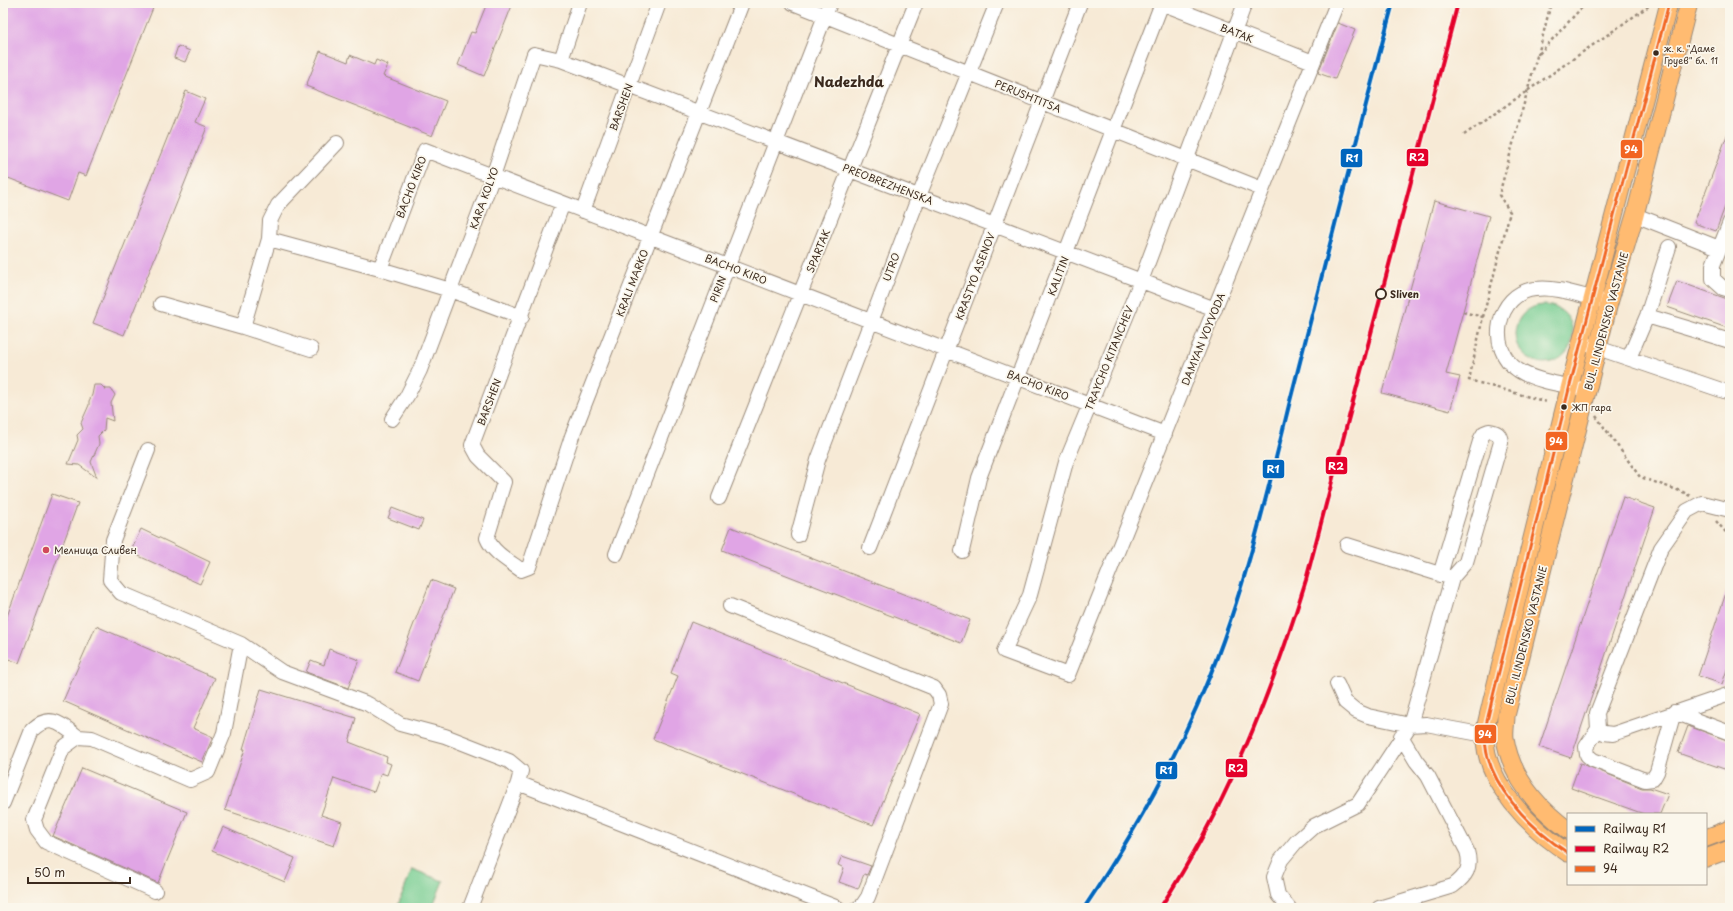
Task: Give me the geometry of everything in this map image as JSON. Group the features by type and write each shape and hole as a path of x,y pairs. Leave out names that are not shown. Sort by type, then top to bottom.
{"main road":[{"name":"BUL. ILINDENSKO VASTANIE","path":"1567,852 1527,821 1506,794 1490,763 1485,735 1491,704 1570,385 1669,3"},
{"name":"BUL. ILINDENSKO VASTANIE","path":"1567,829 1550,816 1530,796 1513,764 1505,738 1506,716 1609,303 1635,215 1689,3"},
{"path":"1707,838 1730,829"},
{"path":"1707,858 1730,849"}],"street":[{"path":"561,60 580,3"},
{"name":"BARSHEN","path":"583,211 659,3"},
{"name":"KRALI MARKO","path":"529,567 572,436 742,3"},
{"name":"PERUSHTITSA","path":"793,3 828,9 900,45 1262,189"},
{"name":"SPARTAK","path":"719,498 916,3"},
{"name":"UTRO","path":"798,535 818,460 870,321 997,3"},
{"name":"KRASTYO ASENOV","path":"870,548 1080,3"},
{"name":"BATAK","path":"1161,3 1313,62"},
{"name":"KALITIN","path":"962,551 979,478 1067,253 1161,3"},
{"name":"TRAYCHO KITANCHEV","path":"1068,675 1004,651 1030,595 1066,462 1141,281 1245,3"},
{"name":"DAMYAN VOYVODA","path":"1068,675 1337,3"},
{"name":"PIRIN","path":"616,554 828,9"},
{"name":"KARA KOLYO","path":"392,419 407,396 420,370 493,176 534,54 561,60"},
{"name":"PREOBREZHENSKA","path":"561,60 1215,309"},
{"path":"243,327 269,239 270,221 278,205 337,142"},
{"name":"BACHO KIRO","path":"380,269 426,150 1165,434"},
{"name":"BARSHEN","path":"529,567 521,570 490,545 487,538 504,482 478,456 472,445 522,317 563,203"},
{"path":"1635,215 1720,248"},
{"path":"1730,222 1713,265 1713,279 1723,288 1730,290"},
{"path":"269,239 380,269 450,290 522,317"},
{"path":"1629,358 1647,316 1669,247"},
{"path":"1588,390 1534,377 1518,370 1508,362 1499,345 1497,330 1503,311 1516,297 1533,289 1551,289 1609,303"},
{"path":"161,304 243,327 311,350"},
{"path":"1647,316 1730,341"},
{"path":"1581,342 1730,392"},
{"path":"1289,908 1278,895 1274,877 1281,860 1296,842 1314,826 1358,804 1401,736 1410,725 1446,576 1481,438 1484,433 1489,431 1496,432 1500,437 1501,442 1466,562 1446,576"},
{"path":"148,450 113,540 110,580 121,593 241,644 282,672 368,704 400,724 445,736 509,761 521,771 518,783 470,908"},
{"path":"1674,712 1657,772 1652,779 1646,780 1593,760 1587,755 1586,747 1598,729 1597,713 1661,548 1687,511 1702,503 1730,510"},
{"path":"1347,545 1446,576"},
{"path":"730,606 934,688 939,695 942,704 868,897 862,906 858,908"},
{"path":"3,803 32,730 38,724 49,721 58,723 78,737 92,738 190,780 208,772 224,733 241,644"},
{"path":"1338,684 1345,702 1356,711 1368,716 1410,725 1426,724 1485,735"},
{"path":"1598,729 1604,733 1613,734 1730,694"},
{"path":"1674,712 1730,733"},
{"path":"1379,908 1453,886 1462,879 1469,870 1470,859 1467,851 1428,776 1416,761 1401,736"},
{"path":"78,737 63,748 34,820 37,830 46,842 155,891"},
{"path":"518,783 838,908"}],"path":[{"path":"1547,402 1469,380 1483,317 1510,212 1500,195 1551,3"},
{"path":"1537,56 1586,3"},
{"path":"1464,135 1653,3"},
{"path":"1463,312 1483,317"},
{"path":"1594,414 1640,478 1683,492 1702,503 1730,537"}],"green space":[{"path":"1544,305 1555,307 1568,318 1571,323 1573,334 1571,345 1560,358 1555,361 1544,363 1533,361 1520,350 1517,345 1515,334 1517,323 1528,310 1533,307"},
{"path":"412,869 443,881 432,908 397,908"}],"building":[{"path":"3,3 155,3 86,176 78,173 68,201 3,176"},
{"path":"487,3 513,3 484,76 458,65 471,32 475,33"},
{"path":"1338,23 1355,30 1335,79 1318,73"},
{"path":"178,46 190,51 185,62 174,58"},
{"path":"320,51 348,62 350,55 374,65 376,60 388,65 383,76 446,101 432,136 306,86"},
{"path":"186,91 205,99 195,122 207,127 124,335 93,323"},
{"path":"1729,130 1730,193 1716,231 1694,223"},
{"name":"Sliven","path":"1434,201 1489,216 1446,374 1460,377 1450,411 1382,393"},
{"path":"1677,281 1730,300 1730,329 1667,307"},
{"path":"94,385 101,385 105,389 111,389 115,395 111,403 113,421 105,418 104,430 98,436 99,444 91,462 97,478 79,465 68,464 78,440 77,435 83,429 81,423 89,405"},
{"name":"Мелница Сливен","path":"52,494 78,503 19,663 3,657 3,618 6,619"},
{"path":"1623,497 1655,508 1571,758 1539,747"},
{"path":"392,508 423,520 419,530 388,518"},
{"path":"731,527 970,620 961,643 722,550"},
{"path":"141,529 210,562 200,584 130,552"},
{"path":"431,580 454,589 418,681 395,672"},
{"path":"1728,587 1730,587 1730,661 1722,684 1698,676"},
{"path":"691,622 920,714 873,825 653,739 678,676 671,673"},
{"path":"96,626 215,678 193,728 213,737 202,762 63,701"},
{"path":"329,649 359,660 348,688 306,672 311,660 324,665"},
{"path":"261,689 356,718 349,742 387,757 386,762 391,764 387,775 381,773 374,792 334,778 321,815 342,822 334,846 225,810 245,749 243,749"},
{"path":"1688,726 1730,741 1730,771 1678,753"},
{"path":"1580,763 1642,788 1650,788 1668,794 1660,813 1641,813 1571,788"},
{"path":"82,768 187,812 158,883 53,836"},
{"path":"223,827 295,858 285,882 212,851"},
{"path":"842,856 871,866 867,875 864,874 858,889 839,882 844,868 838,865"}],"rail line":[{"name":"R1","path":"1084,908 1145,810 1172,759 1212,670 1239,594 1261,517 1366,102 1393,3"},
{"name":"R2","path":"1160,908 1206,831 1245,749 1262,708 1292,623 1306,580 1458,3"}],"transit line":[{"name":"94","path":"1567,852 1539,831 1525,818 1501,787 1492,770 1487,753 1485,731 1570,385 1669,3"}],"place":[{"name":"ж. к. \"Даме Груев\" бл. 11","path":"1656,53"},
{"name":"Sliven","path":"1381,294"},
{"name":"ЖП гара","path":"1564,407"},
{"name":"Мелница Сливен","path":"46,550"}],"district":[{"name":"Nadezhda","path":"849,82"}]}
